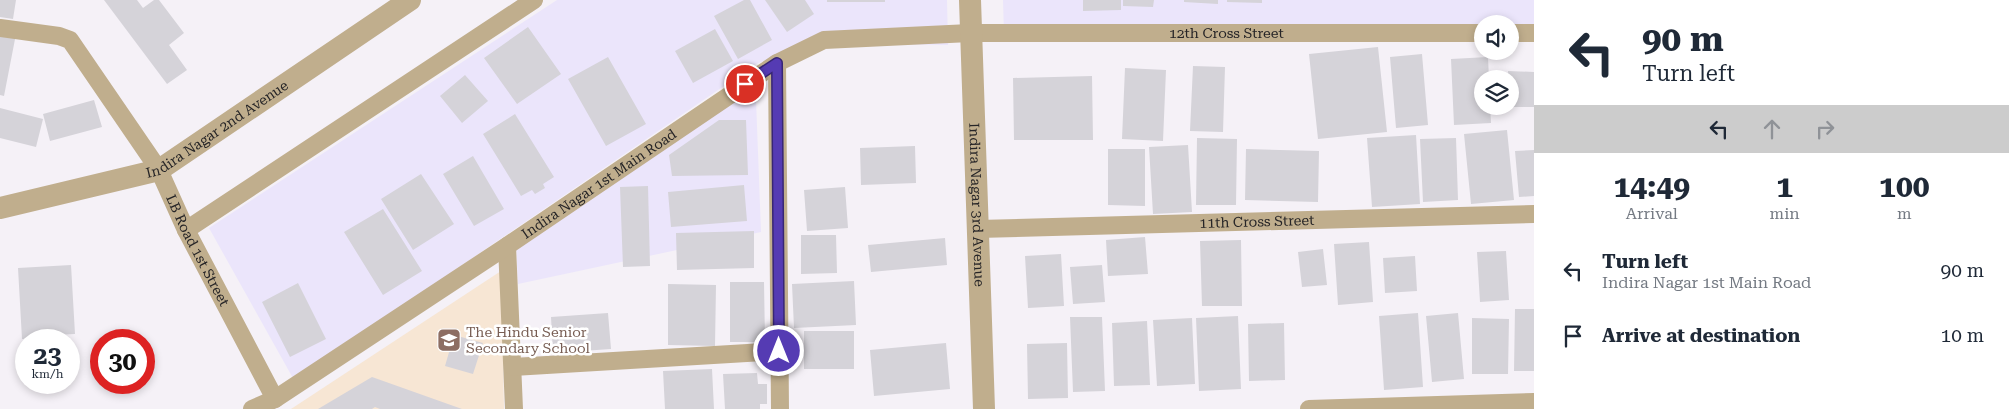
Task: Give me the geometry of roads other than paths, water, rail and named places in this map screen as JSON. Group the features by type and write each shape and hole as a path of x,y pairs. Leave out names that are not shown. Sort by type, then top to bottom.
{"street":[{"name":"Indira Nagar 2nd Avenue","path":"0,208 159,170 410,0"},
{"path":"186,230 534,0"},
{"name":"Indira Nagar 3rd Avenue","path":"970,0 984,409"},
{"name":"LB Road 1st Street","path":"0,28 59,36 70,40 159,170 186,230 275,399"},
{"name":"12th Cross Street","path":"970,32 1474,33"},
{"name":"Indira Nagar 1st Main Road","path":"252,409 275,399 507,246 777,63 824,40 970,32"},
{"path":"1519,33 1534,33"},
{"path":"777,63 780,409"},
{"name":"11th Cross Street","path":"978,229 1534,214"},
{"path":"507,246 514,409"},
{"path":"513,367 779,351"},
{"path":"1309,409 1534,402"}],"place":[{"name":"The Hindu Senior Secondary School","path":"449,340"}]}
